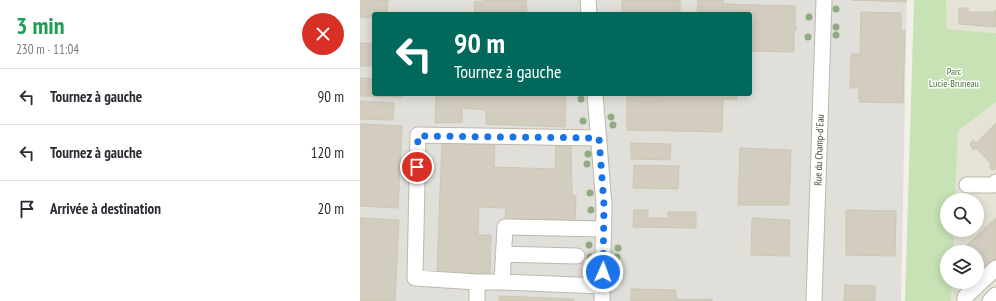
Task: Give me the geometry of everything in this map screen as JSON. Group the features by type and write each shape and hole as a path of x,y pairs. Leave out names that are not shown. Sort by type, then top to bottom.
{"street":[{"path":"588,0 589,12"},
{"name":"Rue du Champ-d'Eau","path":"814,301 824,0"},
{"path":"595,96 599,138 604,229 602,294 502,282 414,278 418,136 599,138"},
{"path":"967,185 994,184 996,182"},
{"path":"502,282 505,228 604,229"},
{"path":"503,254 577,256"},
{"path":"964,293 996,268"},
{"path":"477,282 477,301"},
{"path":"990,301 996,295"}],"shaded area":[{"path":"360,0 907,0 901,301 360,301"},
{"path":"946,0 996,0 996,33 946,29"},
{"path":"996,102 996,301 951,301 952,289 984,289 984,245 953,245 954,237 984,237 984,193 955,193 958,131"}],"green space":[{"name":"Parc Lucie-Bruneau","path":"914,0 946,0 947,29 996,33 996,102 958,131 955,193 940,193 940,237 954,237 953,245 940,245 940,289 952,289 951,301 905,301"}],"building":[{"path":"360,0 388,0 387,12 372,12 372,18 360,17"},
{"path":"493,0 526,0 527,12 475,12 474,2"},
{"path":"622,0 680,0 680,12 622,12"},
{"path":"698,0 723,0 723,4 795,6 795,26 797,29 794,33 794,52 752,51 752,12 697,12"},
{"path":"852,0 906,0 906,2"},
{"path":"959,8 968,8 968,12 995,12 996,10 996,25 995,27 959,24"},
{"path":"861,12 901,13 901,31 905,31 903,103 859,102 859,88 850,88 851,54 860,54"},
{"path":"360,43 372,43 372,66 360,66"},
{"path":"360,78 372,79 372,96 401,97 360,96"},
{"path":"436,96 566,96 565,127 486,124 486,110 462,108 462,122 435,123"},
{"path":"627,96 737,96 737,99 723,99 722,132 627,130"},
{"path":"360,101 394,103 393,120 360,119"},
{"path":"996,123 996,169 992,170 989,166 991,164 976,148 973,150 970,144 973,140 976,143"},
{"path":"360,124 402,126 398,208 360,206"},
{"path":"442,140 495,142 494,167 555,169 556,144 571,145 572,196 576,196 575,222 505,219 506,208 479,207 478,235 491,235 490,275 437,273"},
{"path":"631,143 671,144 670,160 631,159"},
{"path":"740,148 791,150 789,205 738,205"},
{"path":"634,165 679,166 678,189 633,188"},
{"path":"634,210 648,210 648,218 668,218 668,212 696,212 696,228 633,227"},
{"path":"846,210 896,211 895,256 846,255"},
{"path":"360,218 399,220 395,301 360,301"},
{"path":"752,218 790,220 789,256 751,255"},
{"path":"996,218 996,259 984,272 984,245 967,245 976,237 984,237 984,229"},
{"path":"845,285 875,286 875,301 844,301"},
{"path":"631,289 676,290 676,299 712,299 712,301 631,301"},
{"path":"499,296 574,299 574,301 499,301"}],"route":[{"path":"417,167 418,136 599,138 604,205 603,272"}]}
